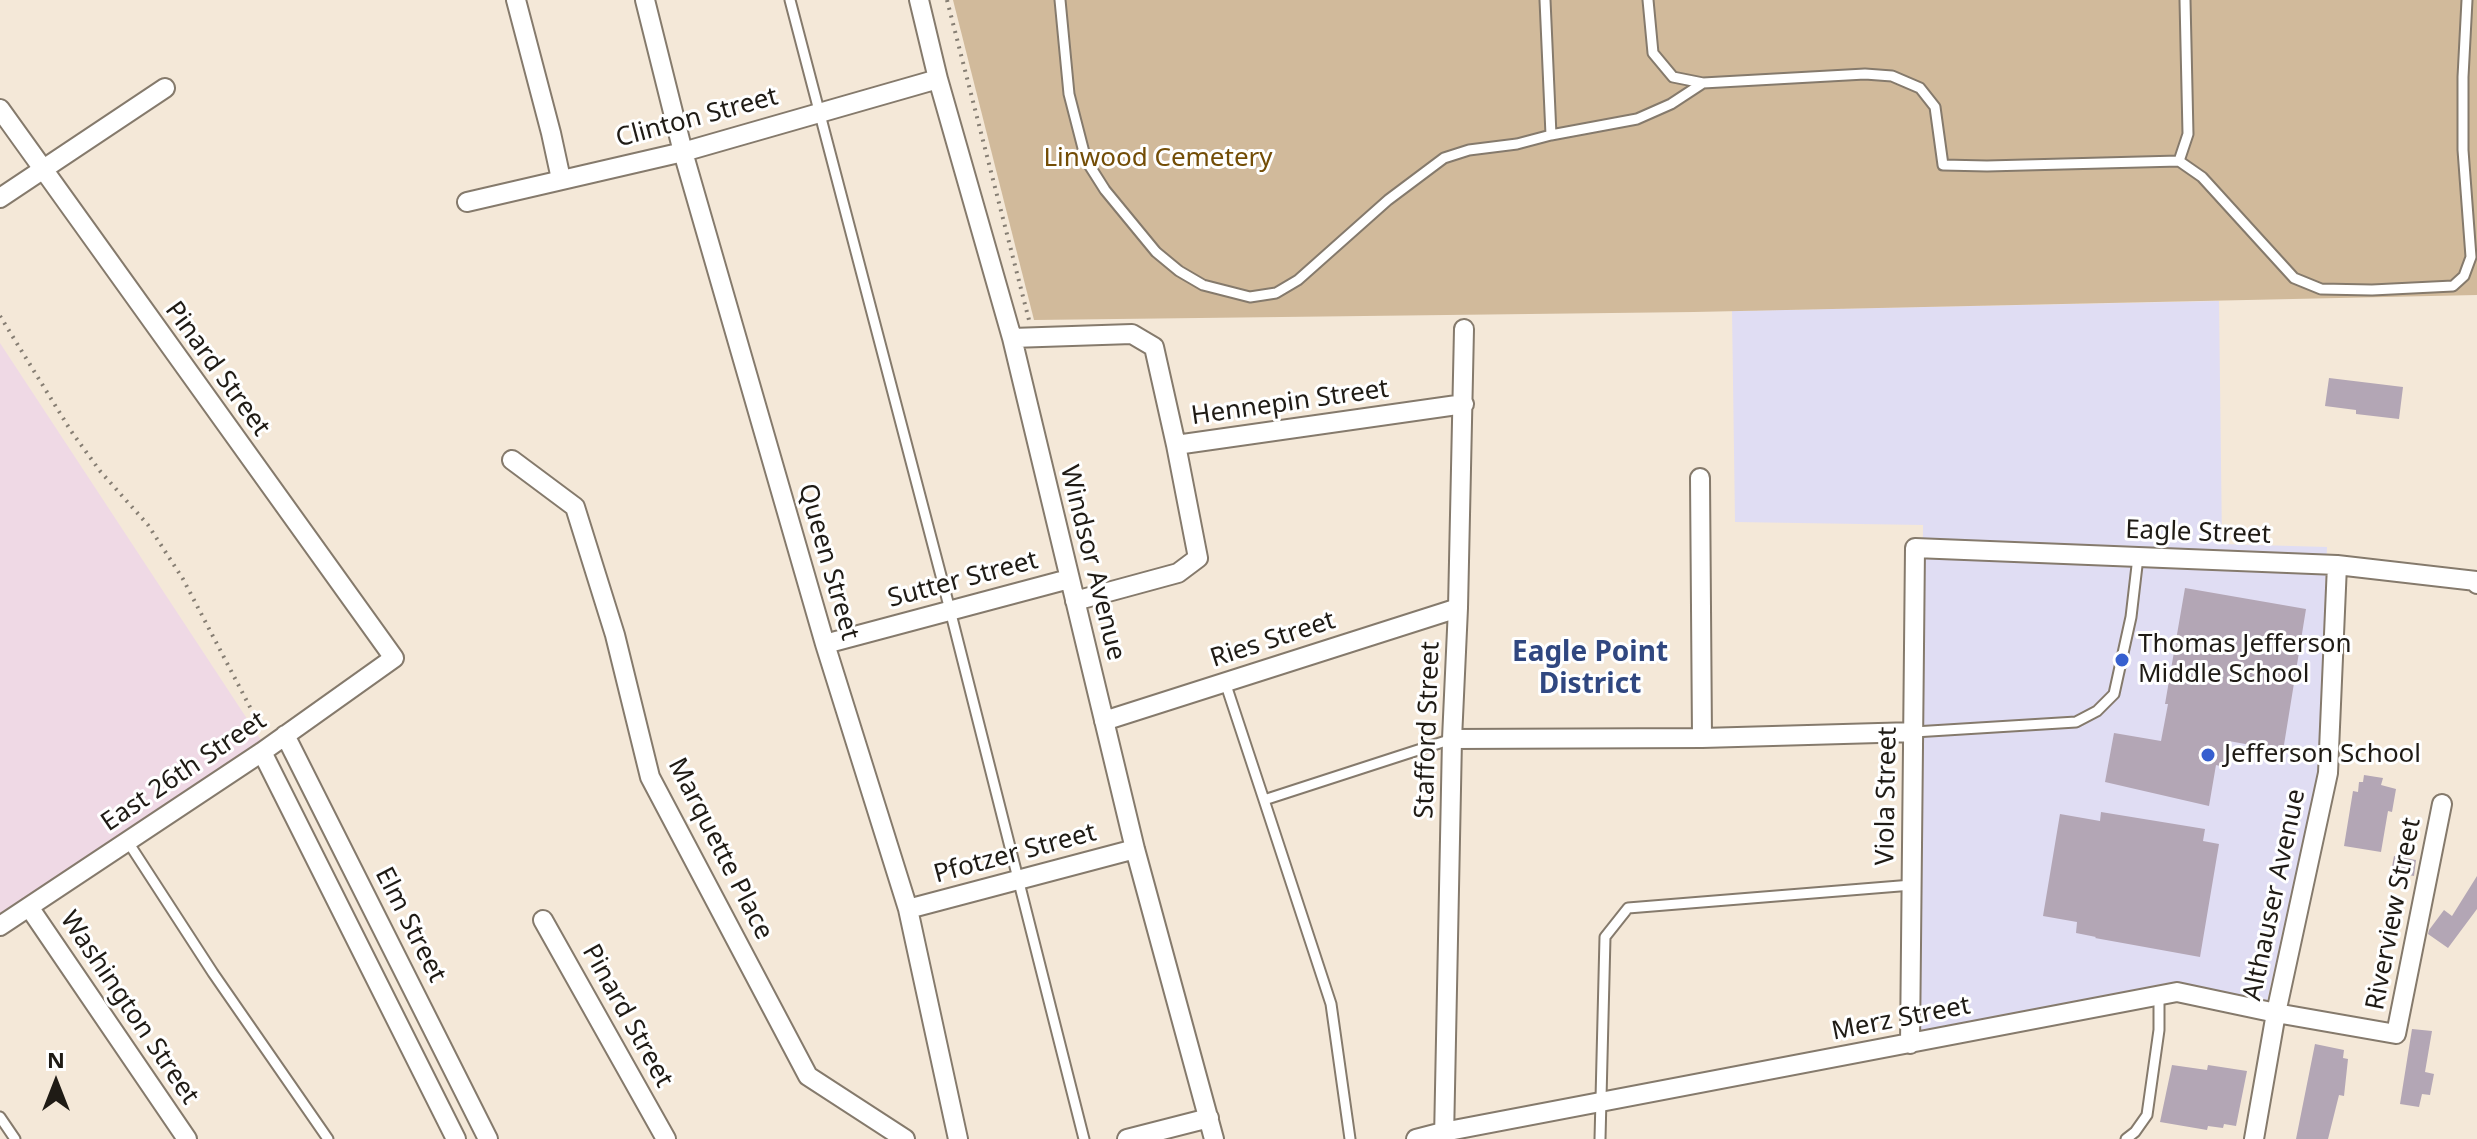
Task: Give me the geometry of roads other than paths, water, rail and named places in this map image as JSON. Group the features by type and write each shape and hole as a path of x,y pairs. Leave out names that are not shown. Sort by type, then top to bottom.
{"street":[{"path":"516,0 561,179"},
{"name":"Queen Street","path":"645,0 683,152 825,644 908,909 958,1139"},
{"name":"Windsor Avenue","path":"919,0 938,79 1012,338 1135,849 1214,1139"},
{"name":"Clinton Street","path":"467,202 683,152 938,79"},
{"path":"0,198 165,88"},
{"name":"Pinard Street","path":"0,109 394,658"},
{"name":"Stafford Street","path":"1444,1135 1464,329"},
{"name":"Hennepin Street","path":"1012,338 1132,334 1154,347 1176,445 1464,404"},
{"path":"1075,601 1178,573 1198,558 1176,445"},
{"name":"Marquette Place","path":"512,460 575,507 615,635 650,777 808,1076 905,1139"},
{"path":"1700,478 1702,738"},
{"name":"Eagle Street","path":"1915,548 2337,565 2477,582"},
{"name":"Viola Street","path":"1910,1044 1915,548"},
{"name":"Althauser Avenue","path":"2254,1139 2276,1013 2328,773 2337,565"},
{"name":"Sutter Street","path":"825,644 1069,579"},
{"name":"Ries Street","path":"1104,721 1458,608"},
{"name":"East 26th Street","path":"0,926 272,745 394,658"},
{"path":"1452,739 1702,738 1914,732"},
{"name":"Elm Street","path":"272,745 456,1139"},
{"name":"Elm Street","path":"272,745 488,1139"},
{"name":"Riverview Street","path":"2396,1034 2442,804"},
{"name":"Pfotzer Street","path":"908,909 1135,849"},
{"name":"Washington Street","path":"29,907 187,1139"},
{"name":"Pinard Street","path":"543,920 666,1139"},
{"name":"Merz Street","path":"1416,1139 2177,992 2396,1034"},
{"path":"1127,1139 1209,1118"}],"lane":[{"path":"790,0 950,610 1084,1139"},
{"path":"1060,0 1069,94 1086,160 1105,190 1156,252 1179,271 1203,285 1250,297 1276,293 1298,280 1388,200 1444,158 1469,150 1517,144 1637,119 1671,104 1703,83"},
{"path":"1545,0 1551,135"},
{"path":"1648,0 1653,53 1673,77 1703,83 1865,74 1892,76 1920,88 1935,107 1943,165 2179,161 2211,186 2294,278 2321,289 2372,290 2453,286 2464,276 2471,257 2463,150 2467,0"},
{"path":"2179,161 2188,134 2185,0"},
{"path":"1914,732 2076,722 2097,711 2114,694 2131,617 2138,557"},
{"path":"1225,682 1331,1004 1350,1139"},
{"path":"1264,800 1452,739"},
{"path":"128,842 213,973 328,1139"},
{"path":"1600,1139 1605,937 1628,908 1912,885"},
{"path":"2126,1139 2147,1115 2159,1030 2159,996"},
{"path":"0,1117 15,1139"}],"place":[{"name":"Thomas Jefferson Middle School","path":"2122,660"},
{"name":"Jefferson School","path":"2208,755"}],"district":[{"name":"Eagle Point District","path":"1590,669"}],"park label":[{"name":"Linwood Cemetery","path":"1158,159"}]}
